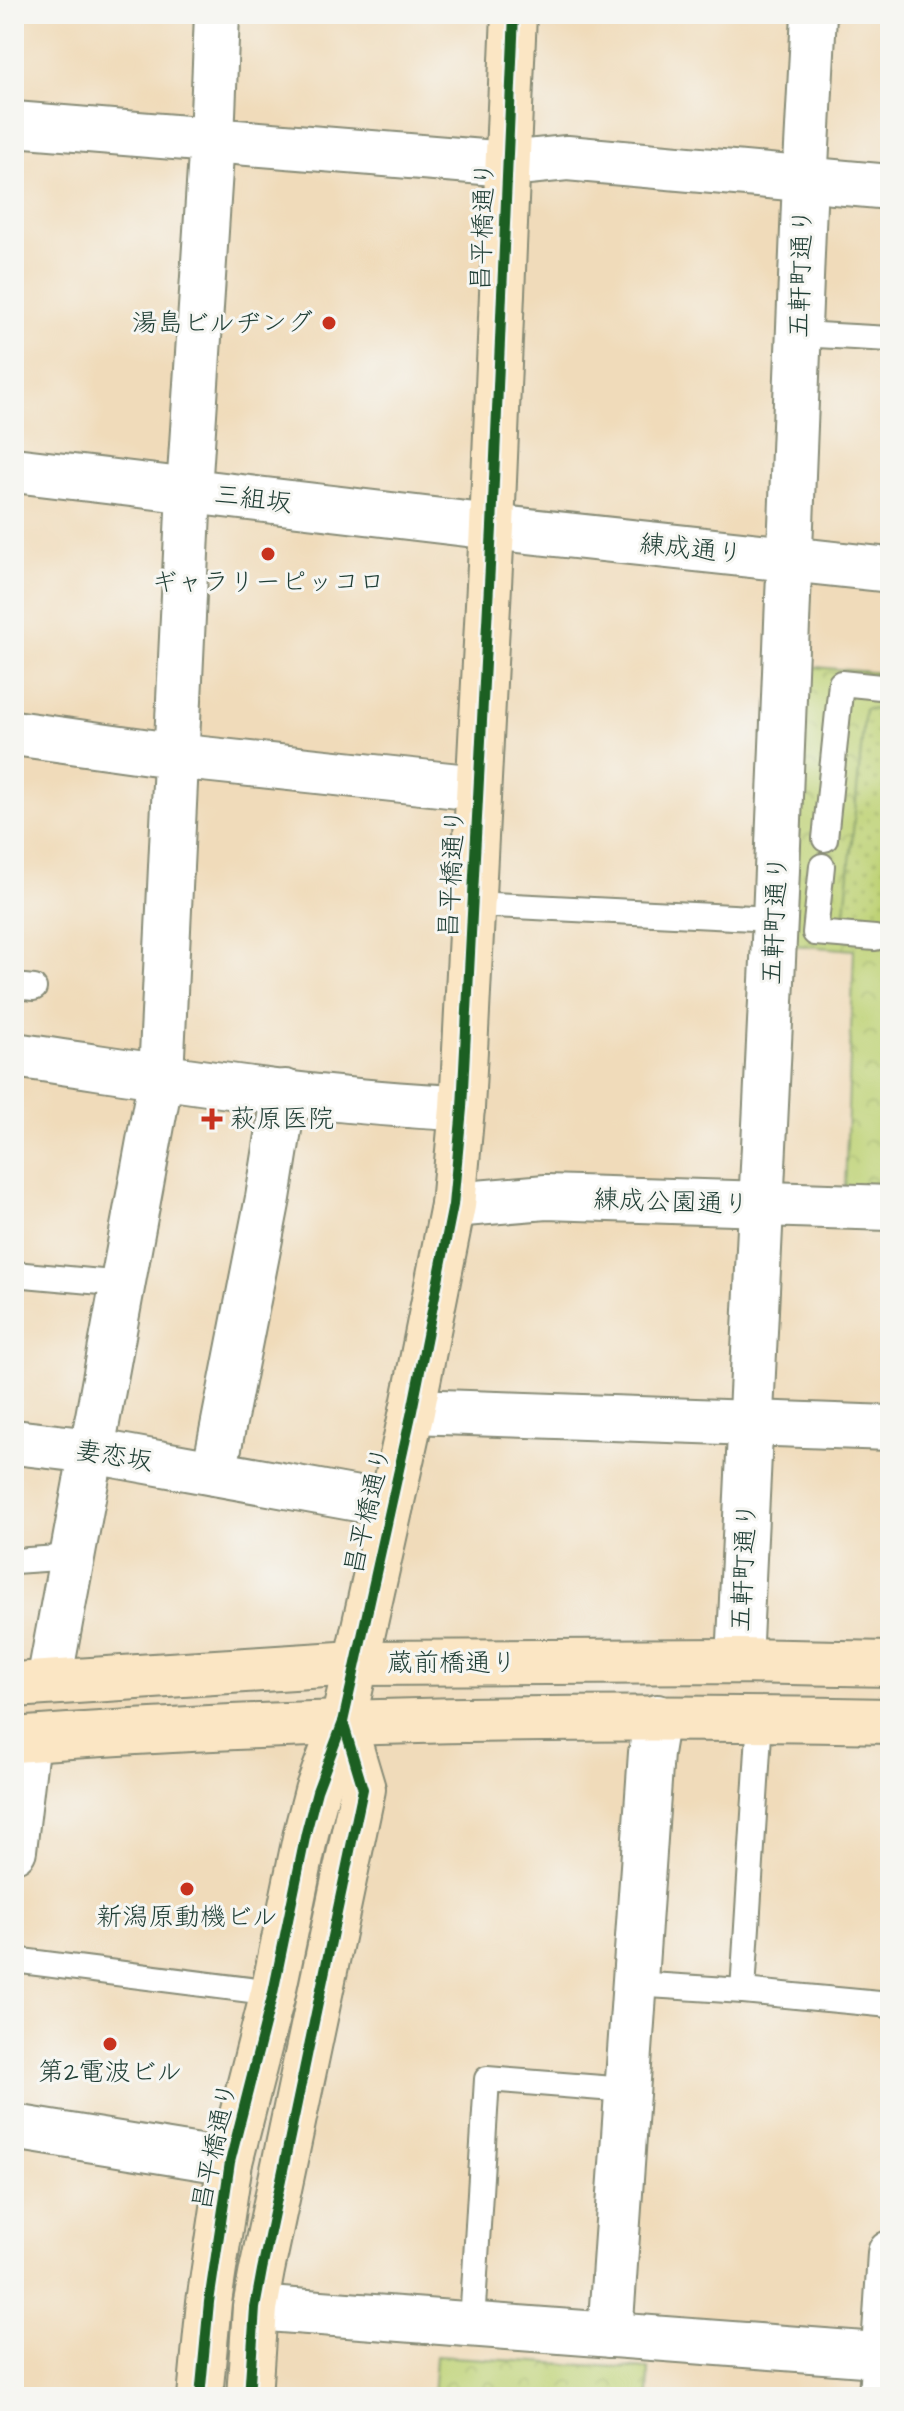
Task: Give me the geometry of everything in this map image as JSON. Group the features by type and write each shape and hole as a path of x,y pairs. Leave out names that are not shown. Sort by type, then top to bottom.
{"main road":[{"name":"昌平橋通り","path":"200,2397 209,2302 230,2162 273,1993 313,1805 343,1722 412,1411 453,1205 462,1108 492,527 514,14"},
{"name":"蔵前橋通り","path":"31,1683 355,1663 739,1661 890,1664"},
{"path":"20,1740 343,1722 657,1717 890,1721"},
{"name":"昌平橋通り","path":"249,2397 255,2308 363,1789 343,1722"}],"street":[{"path":"31,1683 73,1557 161,1076 189,491 217,14"},
{"name":"五軒町通り","path":"739,1661 814,14"},
{"path":"14,124 508,164 567,158 890,187"},
{"name":"三組坂","path":"14,470 492,527"},
{"name":"練成通り","path":"492,527 890,570"},
{"path":"14,733 178,756 478,788"},
{"path":"14,1055 385,1104 462,1108"},
{"path":"214,1473 268,1198 285,1092"},
{"name":"練成公園通り","path":"453,1205 546,1197 890,1208"},
{"path":"412,1411 890,1428"},
{"name":"妻恋坂","path":"14,1442 92,1451 391,1505"},
{"path":"610,2335 651,1753 657,1717"},
{"path":"14,1850 20,1740"},
{"path":"14,2127 230,2162"},
{"path":"255,2308 610,2335 885,2369 890,2253"}],"lane":[{"path":"799,334 890,339"},
{"path":"825,839 841,683 890,688"},
{"path":"822,866 815,933 875,938"},
{"path":"472,904 775,919"},
{"path":"14,1274 123,1284"},
{"path":"14,1561 73,1557"},
{"path":"743,1991 760,1718"},
{"path":"14,1960 273,1993"},
{"path":"634,1984 890,2005"},
{"path":"472,2323 487,2079 627,2090"}],"green space":[{"path":"805,666 890,674 890,1190 845,1189 854,950 792,945"},
{"path":"865,709 890,711 890,917 845,913"},
{"path":"436,2356 649,2369 648,2397 433,2397"}],"cycle path":[{"path":"200,2397 209,2302 230,2162 273,1993 306,1833 317,1791 343,1722 412,1411 453,1205 462,1108 492,527 514,14"},
{"path":"249,2397 255,2308 262,2270 363,1789 343,1722"}],"place":[{"name":"湯島ビルヂング","path":"329,323"},
{"name":"ギャラリーピッコロ","path":"268,554"},
{"name":"萩原医院","path":"212,1119"},
{"name":"新潟原動機ビル","path":"187,1889"},
{"name":"第2電波ビル","path":"110,2044"}]}
